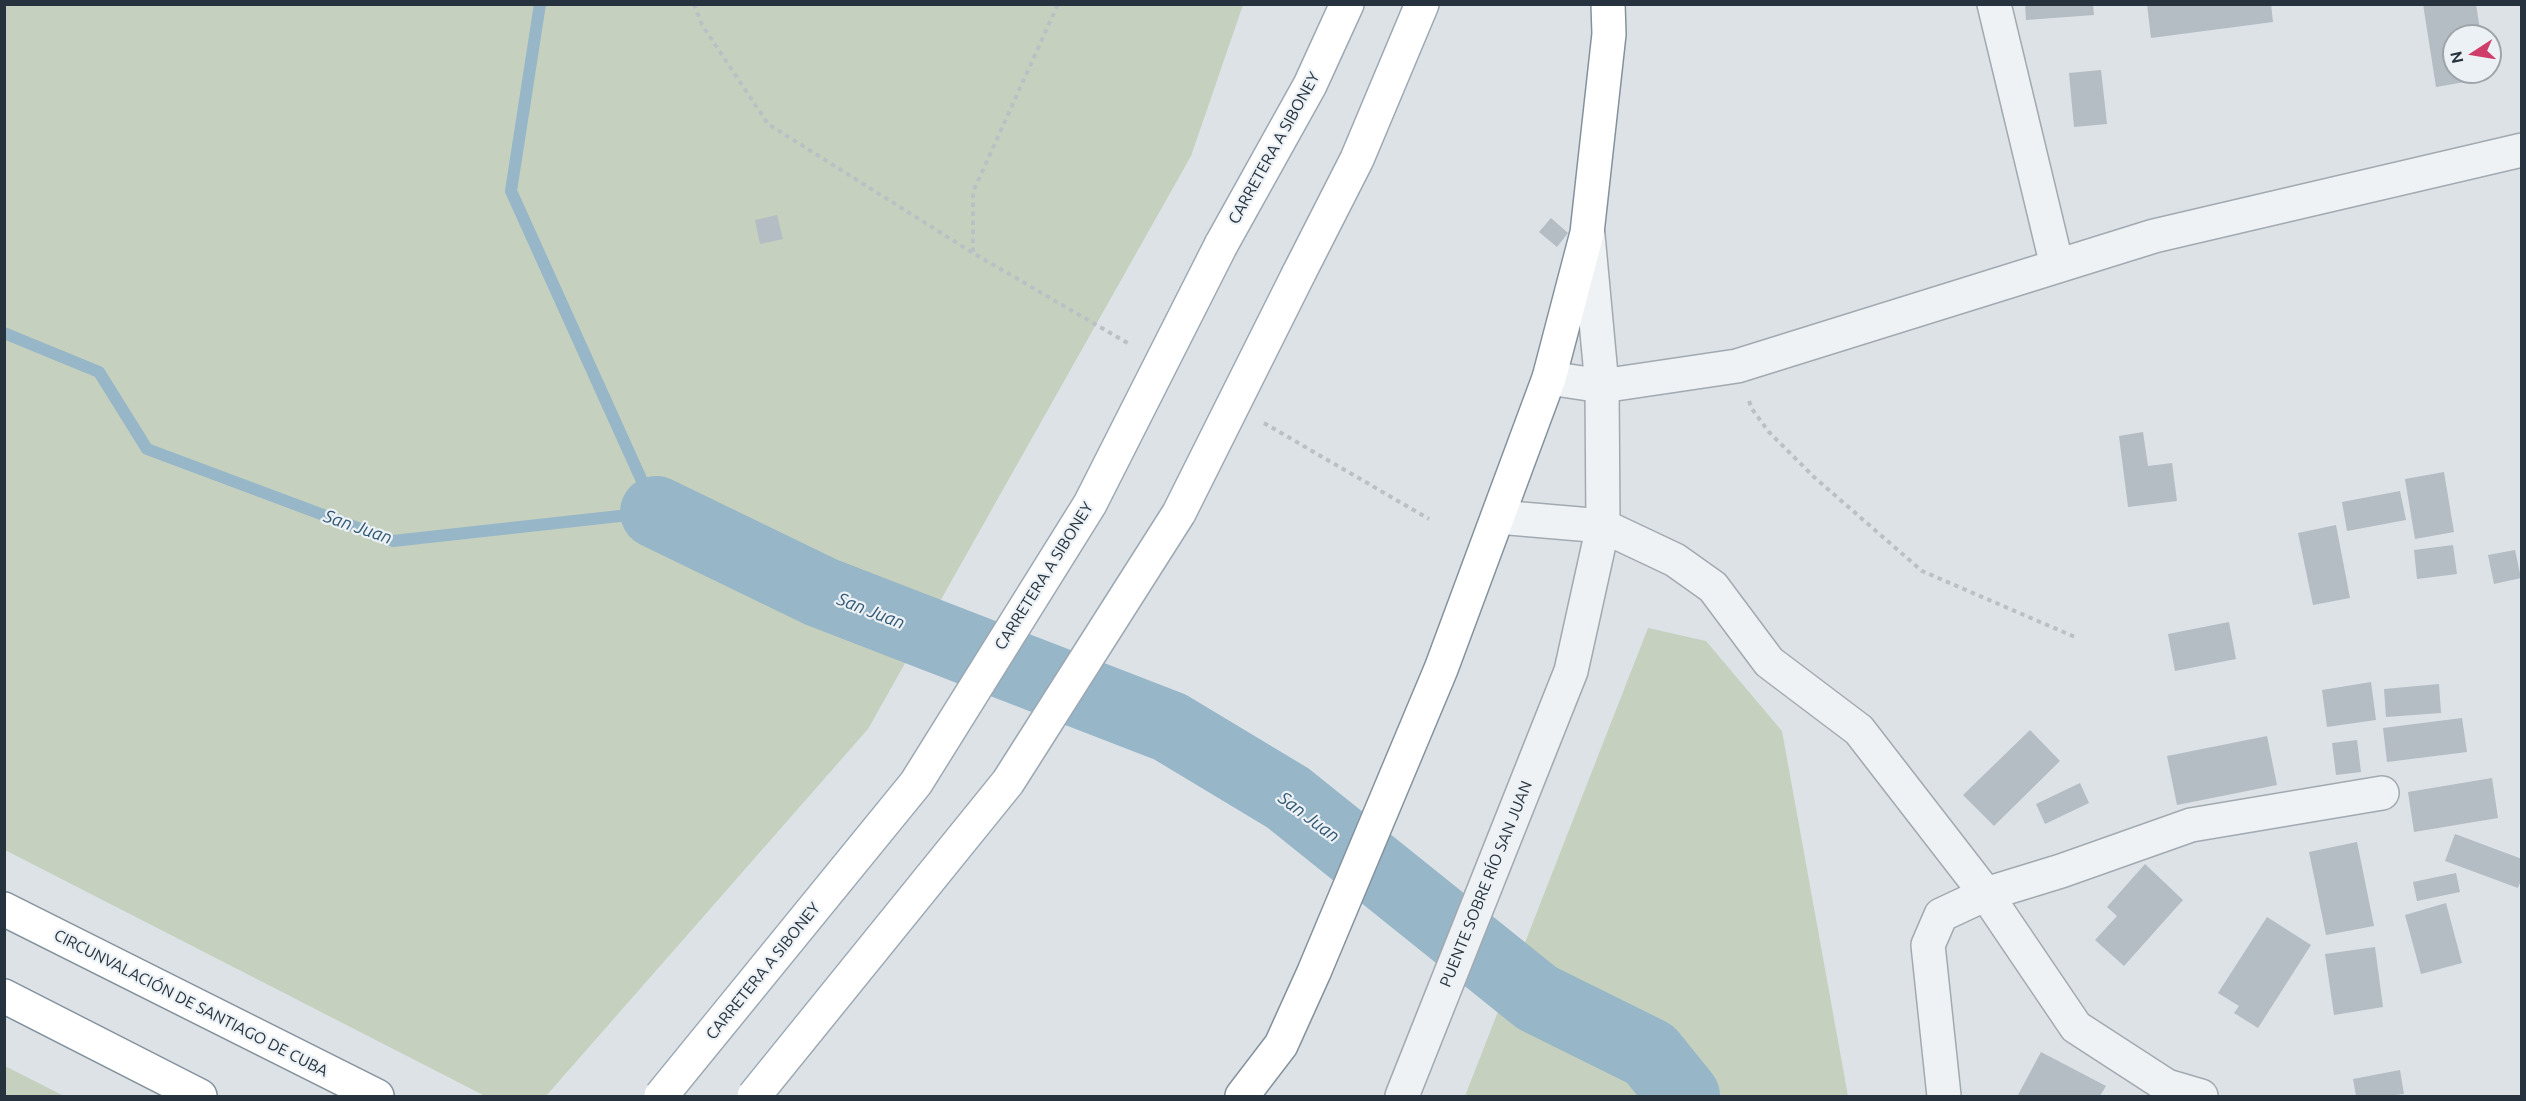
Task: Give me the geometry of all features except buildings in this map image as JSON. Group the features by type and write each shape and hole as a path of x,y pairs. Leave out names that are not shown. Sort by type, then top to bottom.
{"main road":[{"name":"CARRETERA A SIBONEY","path":"661,1096 916,783 1090,504 1221,245 1310,84 1347,4"},
{"path":"754,1096 1008,782 1179,513 1357,159 1422,4"},
{"path":"1242,1096 1281,1045 1314,972 1405,756 1473,585 1549,378 1587,233 1609,19 1605,12 1594,4"},
{"name":"CIRCUNVALACIÓN DE SANTIAGO DE CUBA","path":"4,909 377,1096"},
{"path":"4,996 200,1096"}],"street":[{"path":"1994,4 2057,266"},
{"path":"1549,378 1602,386 1737,366 2154,236 2522,150"},
{"name":"PUENTE SOBRE RÍO SAN JUAN","path":"1402,1096 1571,671 1603,526 1602,386 1587,233"},
{"path":"1498,517 1603,526 1675,560 1713,587 1769,662 1859,730 1986,894 2076,1027 2167,1086 2201,1096"},
{"path":"1944,1096 1928,945 1941,915 1986,894 2061,871 2191,825 2382,793"}],"path":[{"path":"694,4 702,25 768,124 973,253 1135,347"},
{"path":"973,253 972,192 1058,4"},
{"path":"1737,366 1752,409 1769,432 1814,477 1922,571 2075,637"},
{"path":"1257,419 1429,519"}],"green space":[{"path":"4,5 1243,5 1191,156 868,729 546,1096 485,1096 5,850"},
{"path":"1648,628 1706,641 1782,731 1848,1096 1465,1096"},
{"path":"5,1066 64,1096 5,1096"}],"waterway":[{"name":"San Juan","path":"4,333 99,372 147,449 393,541 656,512 511,191 540,4"},
{"name":"San Juan","path":"656,512 821,592 1170,727 1288,798 1537,998 1650,1054 1684,1096"}]}
